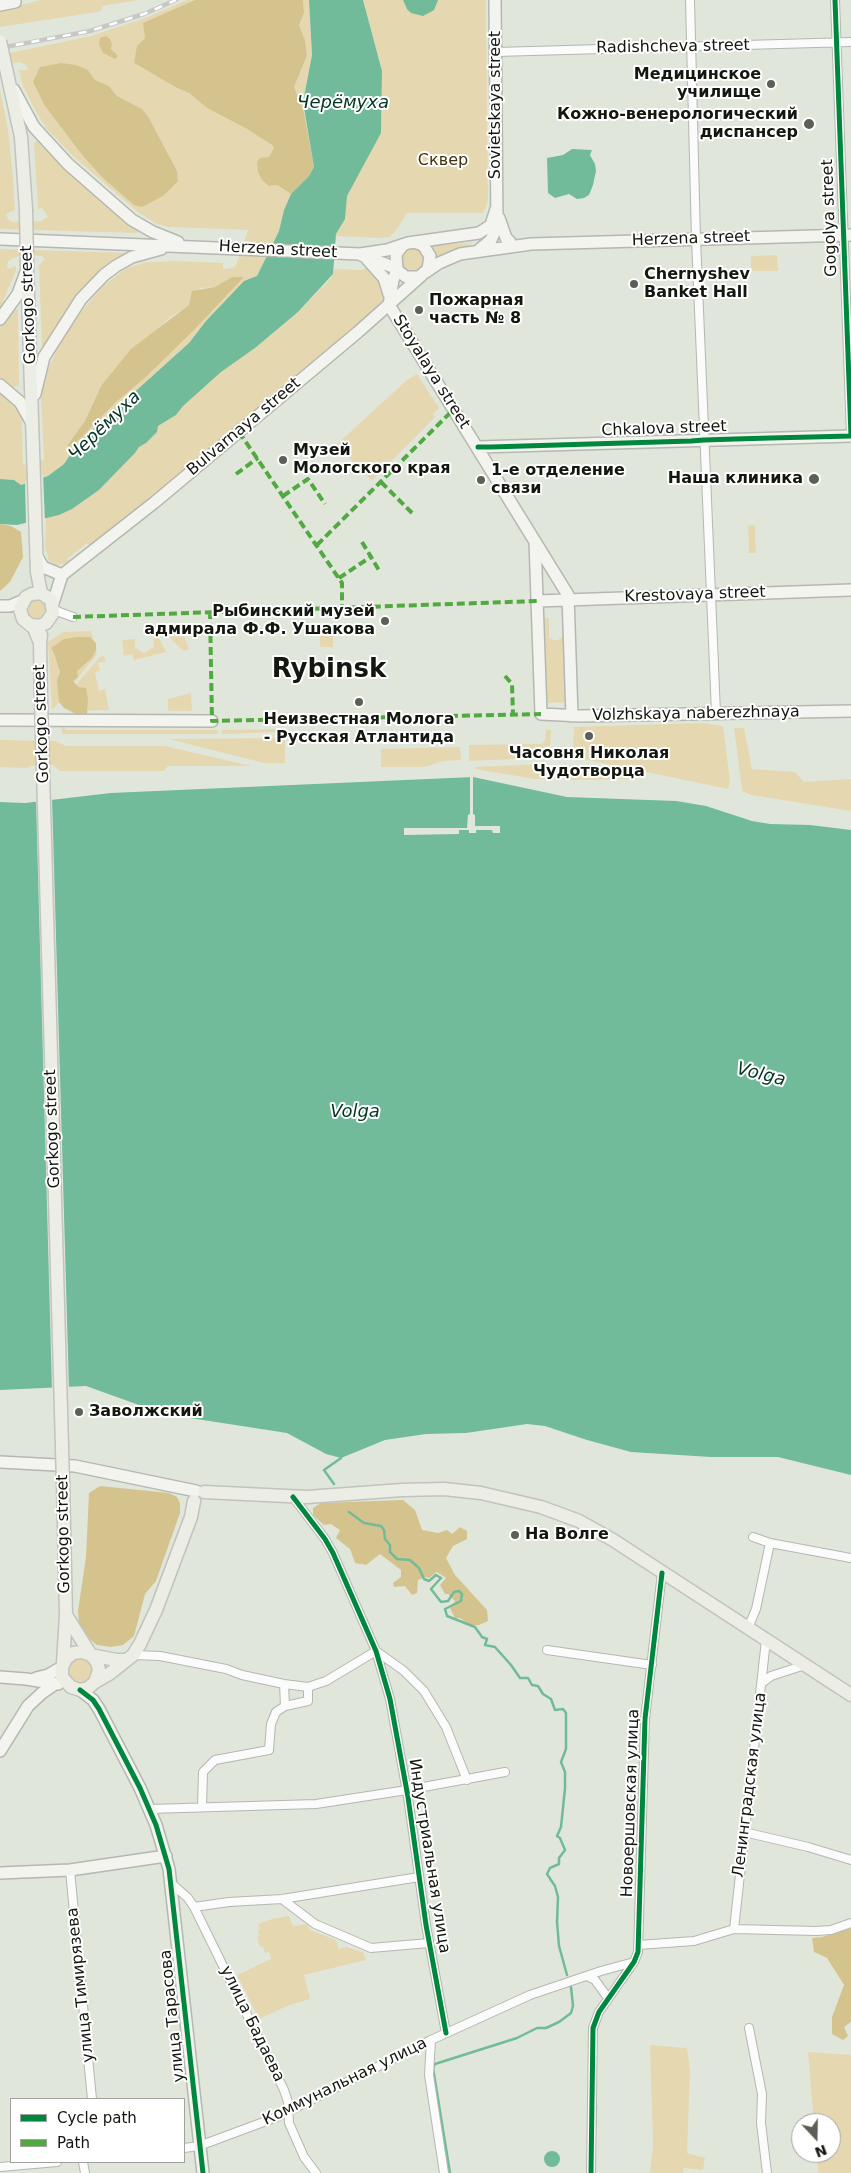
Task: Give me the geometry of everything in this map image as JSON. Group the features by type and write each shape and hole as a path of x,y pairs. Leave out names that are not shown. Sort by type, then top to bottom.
{"main road":[{"name":"Gorkogo street","path":"0,41 21,137 26,210 37,572 32,596"},
{"path":"27,622 39,626 51,618 53,607 47,596 32,596 20,611 40,643"},
{"path":"40,643 46,623"},
{"name":"Gorkogo street","path":"40,643 66,1615 63,1665"},
{"path":"130,1657 116,1660 78,1652 69,1656 63,1665 64,1681 85,1686 109,1674 130,1657 156,1610 200,1497 221,1494 294,1497 424,1489 464,1491 541,1507 578,1521 613,1540 851,1695"},
{"path":"66,1615 97,1662 99,1670 85,1686"}],"street":[{"name":"Sovietskaya street","path":"491,240 497,228 495,0"},
{"path":"690,0 696,239 716,713"},
{"name":"Gogolya street","path":"835,0 847,235 851,436"},
{"path":"0,5 17,1"},
{"name":"Radishcheva street","path":"496,52 851,42"},
{"path":"7,73 20,103 34,127 68,164 113,205 138,224 172,240 197,246"},
{"name":"Sovietskaya street","path":"496,209 504,232 510,242"},
{"path":"360,254 387,250 407,243 479,233 491,225 496,209"},
{"name":"Herzena street","path":"424,274 448,258 480,250 531,244 847,235"},
{"path":"0,239 197,246"},
{"path":"480,250 491,240"},
{"name":"Herzena street","path":"407,243 491,240 531,244"},
{"path":"360,254 397,270 410,278 424,274 430,264 429,252 419,243 407,243 396,254 397,270 392,280 390,302"},
{"path":"32,428 35,391 42,363 69,315 89,290 110,270 132,257 158,250 197,246"},
{"name":"Herzena street","path":"197,246 360,254"},
{"name":"Stoyalaya street","path":"360,254 381,273 390,302 570,600 572,716"},
{"path":"0,319 18,294 27,266"},
{"name":"Bulvarnaya street","path":"62,574 155,502 424,274"},
{"path":"0,385 20,402 32,428"},
{"name":"Chkalova street","path":"478,447 851,436"},
{"name":"Stoyalaya street","path":"535,541 541,714"},
{"path":"36,550 43,567 62,574 53,607 73,617"},
{"name":"Krestovaya street","path":"538,600 711,599 851,590"},
{"path":"2,606 32,596"},
{"path":"2,606 27,622"},
{"name":"Volzhskaya naberezhnaya","path":"541,714 572,716 851,711"},
{"path":"0,720 212,721"},
{"path":"0,1462 75,1466 200,1497"},
{"name":"Индустриальная улица","path":"294,1497 333,1552 376,1651 390,1699 407,1790 429,1942 446,2033"},
{"path":"753,1537 770,1543 851,1558"},
{"path":"748,1628 758,1600 770,1543"},
{"name":"Новоершовская улица","path":"634,1962 638,1945 645,1719 662,1573"},
{"name":"Ленинградская улица","path":"734,1929 766,1640"},
{"path":"548,1650 652,1665"},
{"path":"130,1657 169,1658 284,1684 308,1687 326,1682 376,1651 404,1671 424,1691 446,1727 467,1780"},
{"path":"0,1677 26,1678 48,1676 63,1665"},
{"path":"762,1683 771,1676 805,1665"},
{"path":"0,1873 70,1870 166,1856 150,1809 85,1686 55,1684 26,1678"},
{"path":"26,1678 30,1686 28,1706"},
{"path":"0,1751 28,1706 55,1684"},
{"path":"284,1684 285,1706"},
{"path":"202,1807 203,1772 215,1760 269,1750 273,1717 276,1712 285,1706 308,1701 308,1687"},
{"path":"150,1809 316,1804 467,1780 505,1772"},
{"path":"744,1832 808,1847 851,1860"},
{"name":"улица Тарасова","path":"166,1856 172,1883 203,2173"},
{"name":"улица Тимирязева","path":"70,1870 92,2098"},
{"path":"194,1907 282,1899 419,1877"},
{"name":"улица Бадаева","path":"172,1883 188,1898 194,1907 284,2090 293,2132 304,2157 316,2173"},
{"path":"282,1899 315,1924 371,1948 429,1942"},
{"path":"638,1945 694,1940 734,1929 816,1931 831,1930 851,1923"},
{"path":"591,2173 592,2028 595,2019 608,1998 634,1962"},
{"name":"Коммунальная улица","path":"185,2148 200,2146 288,2112 446,2033 530,1995 634,1962"},
{"path":"587,1976 595,1980 608,1998"},
{"path":"749,2028 762,2094 761,2123 767,2173"},
{"path":"432,2040 429,2075 444,2173"},
{"path":"0,2167 45,2163"}],"green space":[{"path":"40,0 139,0 102,6 102,10 97,12 0,27 0,11"},
{"path":"187,0 195,0 145,38 134,63 189,93 207,108 247,129 272,145 274,148 269,158 269,186 277,185 291,194 284,210 279,231 257,276 206,321 189,343 78,443 64,464 48,476 21,485 14,480 0,479 0,394 14,406 22,419 23,465 44,460 41,399 46,374 57,349 75,319 103,286 127,268 147,262 223,263 223,269 232,268 236,265 248,230 169,227 157,224 138,212 74,157 46,128 23,86 19,70 28,70 26,65 20,62 0,66 0,55 91,36 145,18","holes":["88,70 95,80 109,86 117,96 142,109 149,118 177,171 178,181 103,178 84,156 45,106","232,277 243,277 195,329 147,376 115,403 71,447 67,447 85,421 101,386 168,319 189,305 200,288 215,287"]},
{"path":"303,0 309,0 312,55 305,90 304,112 294,87 307,56 305,40 299,25 304,13"},
{"name":"Сквер","path":"363,0 486,0 488,201 483,213 407,213 390,237 335,236 345,218 347,196 351,186 381,133 382,71"},
{"path":"0,90 8,129 15,210 6,214 8,219 13,222 41,221 48,217 42,208 38,209 34,143 37,141 66,170 138,233 0,229"},
{"path":"473,243 436,259 431,245"},
{"path":"408,247 418,248 426,260 420,271 410,273 402,268 400,255"},
{"path":"0,249 130,253 101,271 85,286 71,303 42,350 39,265 45,259 42,256 20,255 8,261 7,269 16,266 16,271 0,311"},
{"path":"777,255 778,271 751,271 751,256"},
{"path":"365,267 379,276 385,297 375,310 91,547 87,543 67,559 71,563 57,565 49,561 45,547 46,518 72,509 99,490 139,447 157,432 158,426 176,415 182,406 221,372 255,348 298,312 331,278 334,269 363,270"},
{"path":"15,308 18,310 19,388 17,385 14,388 0,377 0,327"},
{"path":"417,374 439,408 433,414 435,417 372,481 336,445 407,380"},
{"path":"755,525 756,553 749,553 748,526"},
{"path":"40,597 47,602 48,614 37,622 25,614 27,602"},
{"path":"562,617 567,617 568,702 543,703 542,618 549,618 549,637 553,640 558,640 562,637"},
{"path":"91,631 97,654 52,709 48,642 63,632"},
{"path":"320,633 333,633 333,647 320,647"},
{"path":"184,636 189,649 184,651 169,637"},
{"path":"153,638 159,638 166,652 134,660 132,654 124,656 122,640 135,639 135,647 144,653 154,647"},
{"path":"104,656 106,661 98,663 100,671 95,672 99,691 105,689 109,710 69,711 71,690 100,657"},
{"path":"191,693 192,711 168,710 168,699"},
{"path":"704,723 723,726 730,781 728,789 578,758 573,751 574,727"},
{"path":"61,725 67,730 217,730 218,734 62,734"},
{"path":"734,728 744,728 752,769 795,772 804,782 851,779 851,811 751,795 742,791"},
{"path":"284,729 278,732 222,734 222,730"},
{"path":"546,730 551,730 550,745 516,759 469,761 469,745 542,744 545,740"},
{"path":"285,738 285,763 264,763 169,739"},
{"path":"0,740 55,741 66,746 165,746 251,766 168,766 164,771 60,771 53,765 29,766 28,768 0,767"},
{"path":"460,747 461,760 443,761 425,767 381,767 381,749"},
{"path":"545,764 546,773 553,779 535,779 475,769 475,767"},
{"path":"575,765 639,779 567,780 572,775"},
{"path":"80,1659 89,1662 92,1671 89,1680 80,1683 71,1680 68,1671 71,1662"},
{"path":"289,1916 293,1926 307,1924 310,1930 336,1940 339,1949 346,1947 363,1952 366,1960 304,1975 310,1999 287,2006 259,2019 237,1975 271,1959 269,1952 265,1953 263,1946 260,1947 257,1937 259,1936 258,1930 260,1929 258,1924"},
{"path":"650,2045 687,2048 690,2070 687,2153 705,2158 703,2170 684,2168 683,2173 650,2173 653,2145"},
{"path":"808,2052 851,2055 851,2173 818,2173 818,2163 841,2163 841,2113 813,2113"}],"shaded area":[{"path":"195,0 303,0 304,13 299,25 305,40 307,56 294,87 304,112 314,167 309,176 291,194 277,185 269,186 262,180 258,172 257,162 260,158 269,157 274,148 272,145 247,129 207,108 189,93 134,63 137,46 145,38 143,23"},
{"path":"106,36 112,44 111,49 118,56 115,59 103,53 99,44 100,38"},
{"path":"61,63 76,65 88,70 95,80 109,86 117,96 142,109 149,118 177,171 178,181 163,196 142,207 134,205 103,178 83,156 45,106 33,82 40,67"},
{"path":"232,277 244,277 147,376 115,403 71,448 67,446 85,421 101,386 131,349 189,305 192,291 215,287"},
{"path":"0,524 11,526 21,532 23,557 10,582 0,591"},
{"path":"90,637 96,643 96,650 92,658 77,671 78,677 73,681 78,687 86,688 88,699 87,715 78,715 64,708 59,702 57,681 60,672 51,648 64,639"},
{"path":"100,1486 169,1493 177,1497 180,1503 180,1513 156,1581 145,1594 134,1636 123,1645 111,1647 97,1645 88,1638 79,1624 78,1611 86,1557 89,1493"},
{"path":"403,1500 415,1510 422,1530 438,1533 447,1530 452,1534 460,1527 467,1531 467,1539 453,1546 446,1558 455,1575 487,1610 488,1621 479,1625 470,1625 460,1618 455,1618 450,1608 455,1601 448,1594 445,1594 440,1585 446,1578 437,1572 429,1578 426,1577 418,1580 417,1593 412,1595 405,1586 394,1587 393,1583 401,1577 401,1570 380,1554 366,1565 355,1563 350,1549 336,1538 340,1530 331,1524 324,1525 313,1515 313,1508 321,1503"},
{"path":"851,1927 851,2022 844,2027 848,2036 843,2040 832,2034 832,2017 844,1985 827,1958 814,1952 812,1938 822,1937"}],"water":[{"name":"Черёмуха","path":"309,0 363,0 382,71 381,133 347,196 345,219 336,234 333,274 298,312 255,348 221,372 183,406 176,415 158,426 157,432 139,447 99,490 72,509 59,515 17,525 0,524 0,479 14,480 21,485 48,476 64,464 78,443 189,343 206,321 244,281 257,276 279,231 284,210 291,194 309,176 314,167 303,102 312,55"},
{"path":"403,0 438,0 434,10 423,16 411,13"},
{"path":"572,149 592,150 590,155 595,164 596,171 593,185 589,195 584,198 577,199 569,194 555,198 548,193 547,158 563,155"},
{"name":"Volga","path":"473,777 567,797 676,801 706,806 752,821 770,824 810,825 851,830 851,1475 778,1457 711,1457 631,1452 545,1426 527,1424 466,1433 426,1434 385,1440 341,1458 326,1454 287,1433 164,1414 86,1386 0,1390 0,802 25,803 111,793"},
{"path":"552,2151 560,2159 552,2167 544,2159"}],"pier":[{"path":"43,474 45,521 26,525 25,481"},
{"path":"470,777 473,777 473,814 475,815 475,826 500,826 500,833 493,833 492,830 476,830 476,833 469,833 469,830 459,830 459,834 404,835 404,828 467,828 468,815 470,814"},
{"path":"52,798 69,1389 52,1390 36,800"}],"waterway":[{"path":"334,1484 324,1470 341,1458 341,1455"},
{"path":"349,1512 364,1523 381,1526 384,1530 385,1539 390,1545 390,1552 397,1559 410,1560 419,1568 424,1579 429,1581 436,1575 441,1578 431,1589 441,1602 448,1601 454,1592 459,1591 462,1594 461,1601 445,1609 447,1616 475,1627 482,1637 487,1639 485,1645 495,1647 520,1678 528,1678 532,1685 538,1686 543,1694 551,1699 555,1710 563,1709 566,1713 566,1749 561,1762 565,1772 565,1788 561,1827 557,1836 560,1838 565,1850 559,1858 559,1864 550,1868 547,1874 555,1886 558,1897 557,1922 559,1946 567,1975"},
{"path":"450,2173 433,2068 435,2064 517,2038 537,2028 546,2028 559,2022 571,2013 573,2006 571,1987"},
{"path":"595,2127 596,2106"}],"railway":[{"path":"0,48 90,31 144,14 176,0"}],"marked path":[{"path":"317,545 454,409"},
{"path":"239,432 342,583 342,607"},
{"path":"236,474 258,458"},
{"path":"283,496 308,479 325,504"},
{"path":"381,482 412,513"},
{"path":"362,542 380,572"},
{"path":"339,578 372,556"},
{"path":"73,617 538,601"},
{"path":"210,611 212,721 541,714"},
{"path":"505,676 512,684 513,714"}],"cycle path":[{"path":"478,447 851,436 835,0"},
{"path":"293,1497 325,1539 333,1553 376,1651 390,1699 408,1797 426,1925 446,2033"},
{"path":"591,2173 593,2028 599,2012 634,1962 638,1952 645,1719 662,1573"},
{"path":"80,1690 93,1700 99,1709 140,1788 156,1825 169,1869 203,2173"}],"place":[{"name":"Медицинское училище","path":"771,84"},
{"name":"Кожно-венерологический диспансер","path":"809,124"},
{"name":"Chernyshev Banket Hall","path":"634,284"},
{"name":"Пожарная часть № 8","path":"419,310"},
{"name":"Музей Мологского края","path":"283,460"},
{"name":"Наша клиника","path":"814,479"},
{"name":"1-е отделение связи","path":"481,480"},
{"name":"Рыбинский музей адмирала Ф.Ф. Ушакова","path":"385,621"},
{"name":"Неизвестная Молога - Русская Атлантида","path":"359,702"},
{"name":"Часовня Николая Чудотворца","path":"589,736"},
{"name":"Заволжский","path":"79,1412"},
{"name":"На Волге","path":"515,1535"}],"district":[{"name":"Rybinsk","path":"329,670"}]}
